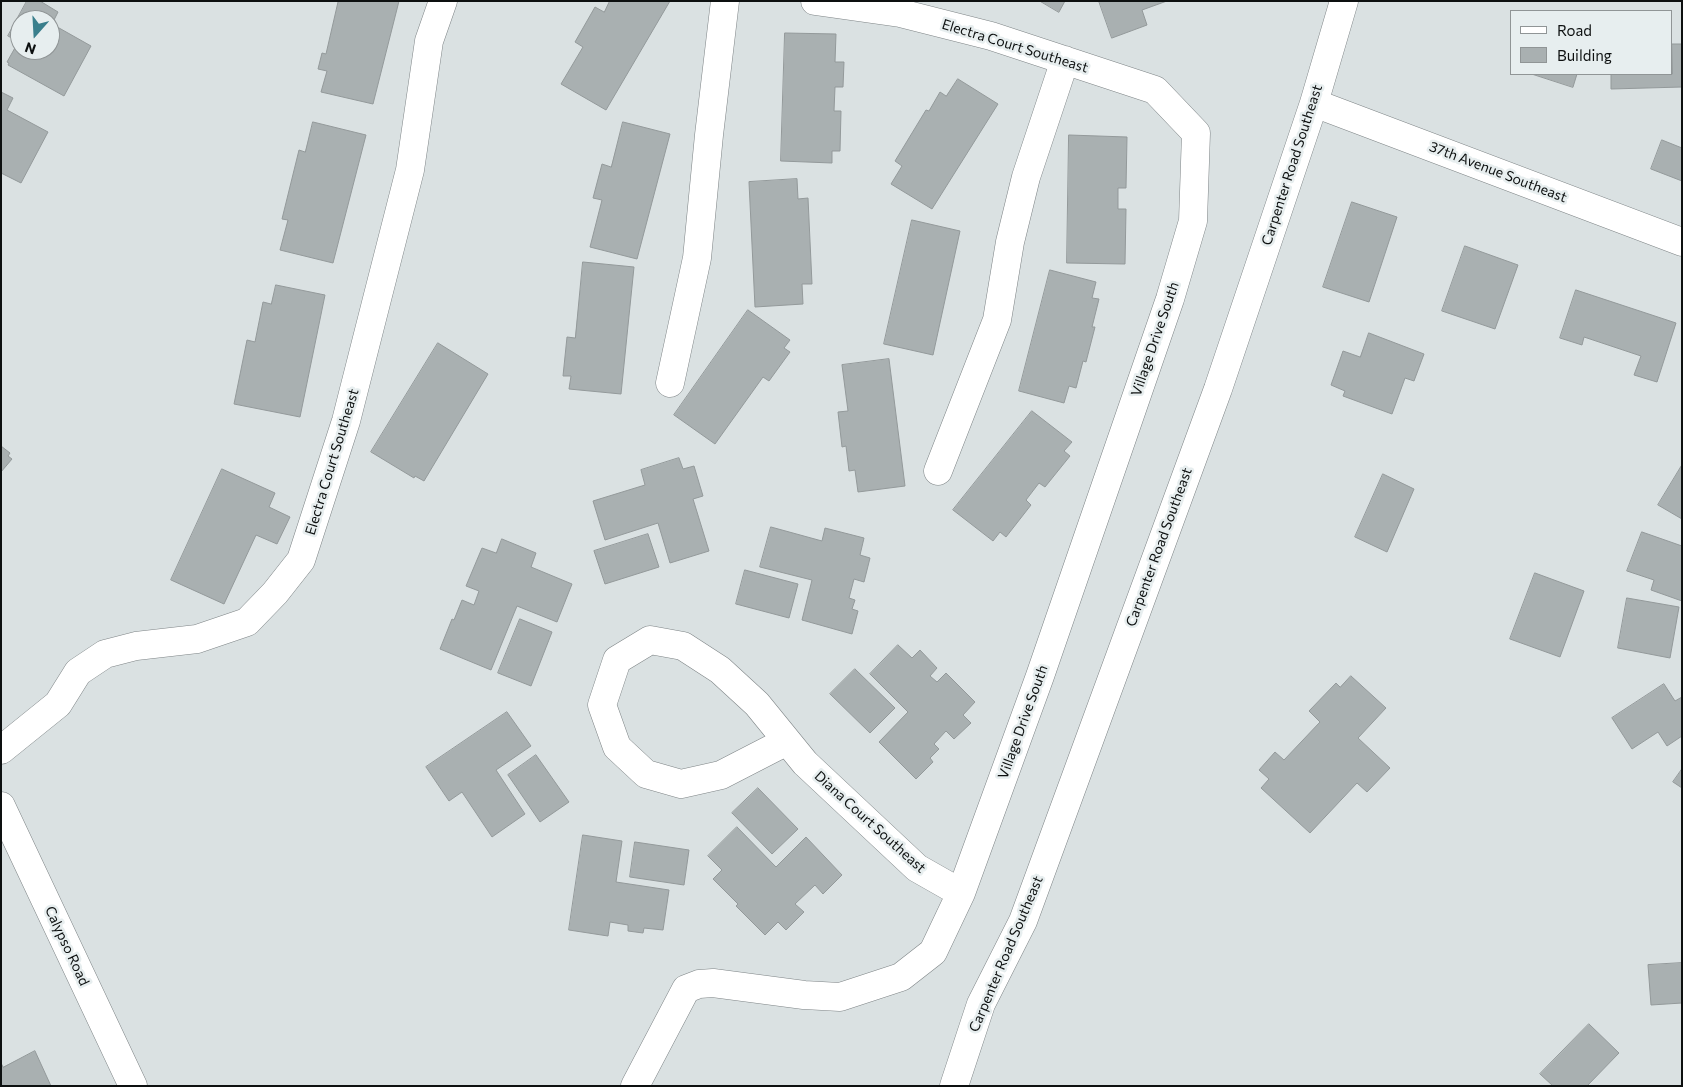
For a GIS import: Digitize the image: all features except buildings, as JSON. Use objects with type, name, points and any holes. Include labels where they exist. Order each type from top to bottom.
[{"type":"street","name":"Electra Court Southeast","points":[[1,750],[58,704],[78,672],[105,654],[136,646],[197,639],[247,622],[301,560],[346,421],[372,322],[410,170],[429,41],[443,1]]},
{"type":"street","points":[[670,383],[697,258],[725,1]]},
{"type":"street","name":"Electra Court Southeast","points":[[815,1],[900,13],[990,36],[1155,90],[1196,133]]},
{"type":"street","name":"Carpenter Road Southeast","points":[[954,1086],[981,1004],[1023,921],[1218,389],[1314,103],[1344,1]]},
{"type":"street","points":[[938,471],[997,320],[1010,242],[1026,177],[1064,60]]},
{"type":"street","name":"37th Avenue Southeast","points":[[1314,103],[1682,242]]},
{"type":"street","name":"Village Drive South","points":[[635,1086],[686,989],[699,984],[713,983],[804,995],[840,997],[901,977],[933,952],[961,893],[1043,667],[1170,299],[1193,221],[1196,133]]},
{"type":"street","name":"Diana Court Southeast","points":[[787,740],[721,774],[681,784],[646,774],[617,747],[602,705],[617,660],[650,640],[683,646],[720,670],[757,704],[787,740],[805,763],[917,868],[961,893]]},
{"type":"street","name":"Calypso Road","points":[[1,806],[133,1086]]}]
